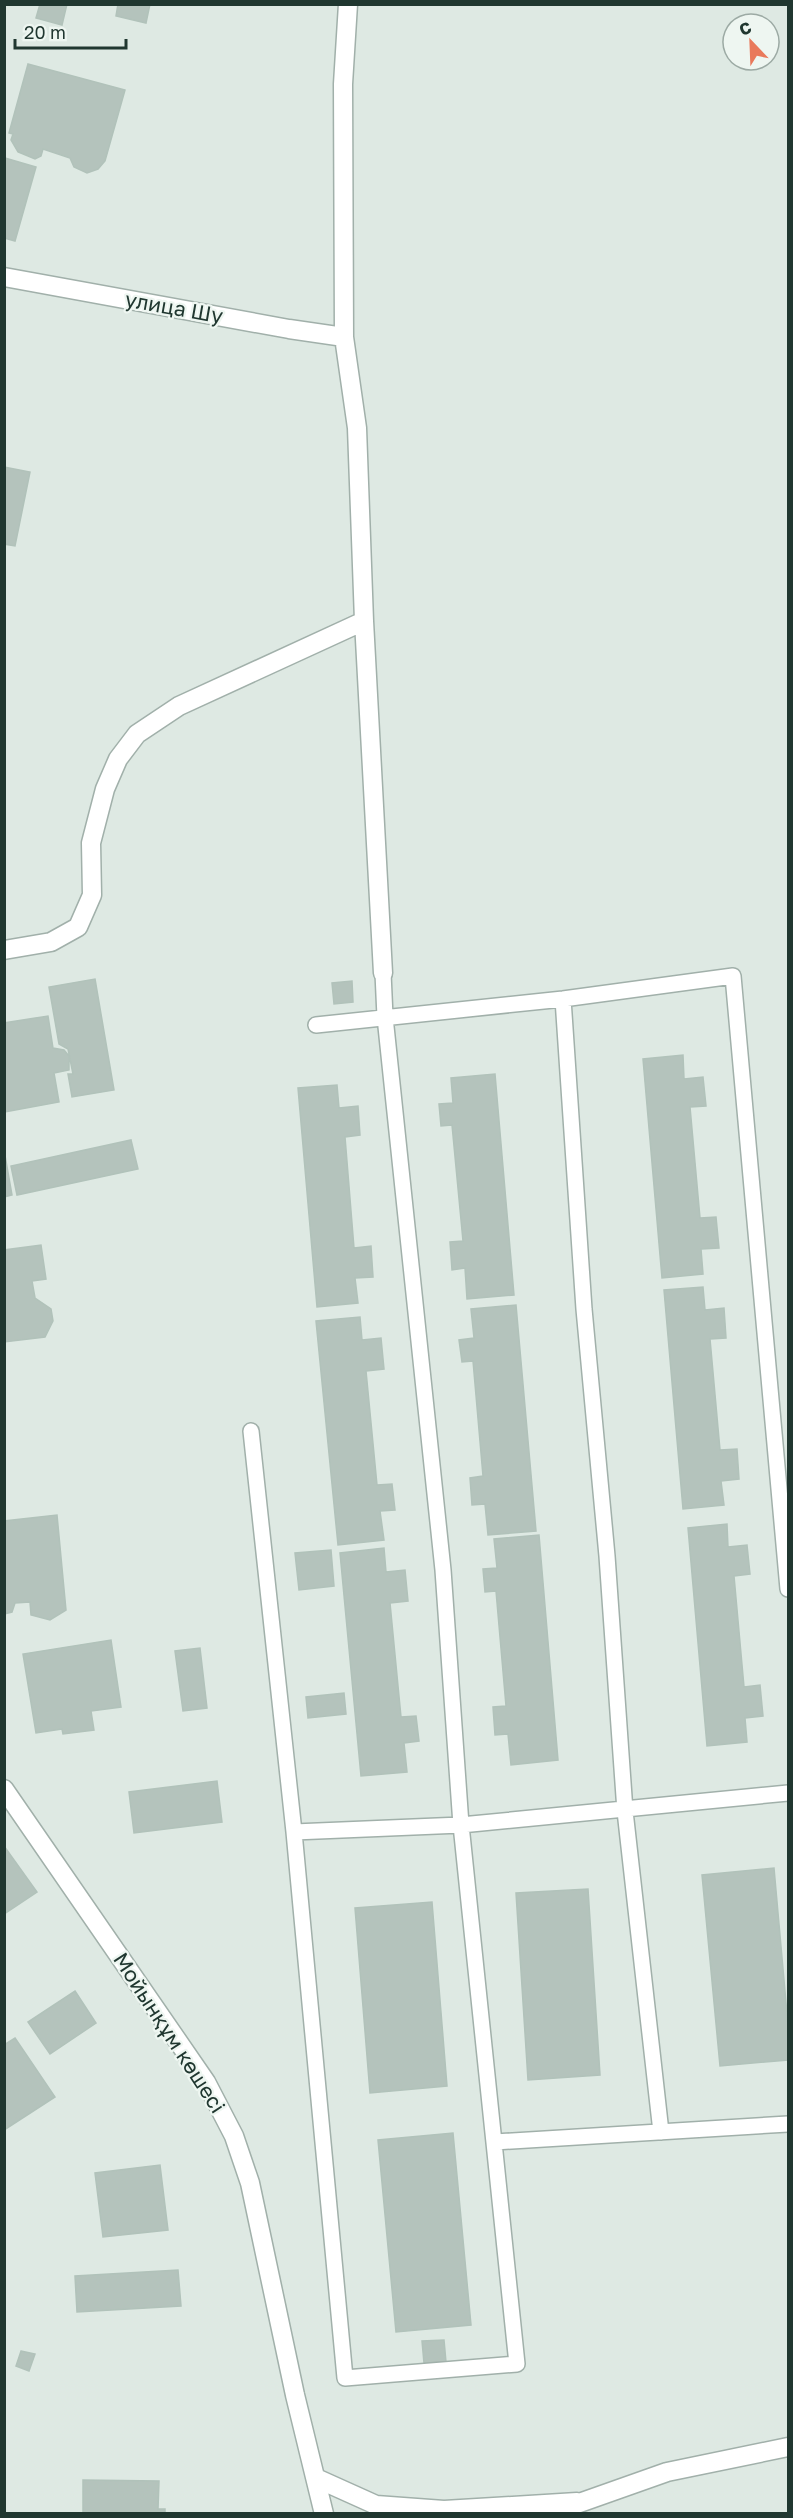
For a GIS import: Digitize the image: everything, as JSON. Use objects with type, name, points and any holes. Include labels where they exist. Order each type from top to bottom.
[{"type":"street","points":[[348,4],[344,84],[344,337],[357,428],[364,621],[383,972]]},
{"type":"street","name":"улица Шу","points":[[4,277],[344,337]]},
{"type":"street","points":[[4,950],[51,942],[78,927],[92,895],[91,843],[105,789],[118,759],[137,734],[189,701],[364,621]]},
{"type":"street","name":"Мойынқұм көшесі","points":[[4,1789],[206,2082],[234,2136],[250,2183],[295,2395],[324,2514]]},
{"type":"street","points":[[556,2514],[577,2502],[667,2472],[789,2447]]},
{"type":"street","points":[[316,2478],[376,2505],[444,2510],[577,2502]]},
{"type":"lane","points":[[251,1431],[294,1832],[345,2378],[517,2364],[461,1825],[443,1570],[385,1017],[383,972]]},
{"type":"lane","points":[[316,1025],[563,999],[734,976],[789,1589]]},
{"type":"lane","points":[[563,999],[584,1309],[607,1556],[625,1811],[661,2132]]},
{"type":"lane","points":[[294,1832],[461,1825],[625,1811],[789,1793]]},
{"type":"lane","points":[[495,2142],[789,2124]]},
{"type":"building","points":[[40,4],[67,4],[62,25],[36,18]]},
{"type":"building","points":[[118,4],[150,4],[146,23],[116,16]]},
{"type":"building","points":[[28,64],[125,90],[105,161],[98,169],[87,173],[74,167],[70,158],[43,149],[41,156],[35,159],[18,152],[11,140],[13,134],[9,133]]},
{"type":"building","points":[[5,158],[36,167],[15,241],[4,238]]},
{"type":"building","points":[[4,467],[30,472],[15,546],[4,544]]},
{"type":"building","points":[[95,979],[114,1090],[72,1097],[68,1074],[73,1074],[68,1049],[59,1044],[49,987]]},
{"type":"building","points":[[352,981],[353,1002],[334,1004],[332,983]]},
{"type":"building","points":[[48,1016],[53,1048],[64,1050],[69,1056],[69,1070],[54,1073],[59,1102],[4,1112],[4,1023]]},
{"type":"building","points":[[683,1055],[684,1079],[703,1077],[706,1106],[690,1107],[700,1218],[716,1217],[719,1248],[701,1249],[703,1274],[662,1278],[643,1059]]},
{"type":"building","points":[[495,1074],[514,1295],[467,1299],[465,1268],[452,1270],[450,1242],[463,1241],[452,1125],[441,1126],[439,1104],[453,1103],[451,1078]]},
{"type":"building","points":[[337,1085],[339,1108],[358,1106],[360,1135],[345,1137],[354,1248],[371,1246],[373,1277],[355,1278],[358,1303],[317,1307],[298,1088]]},
{"type":"building","points":[[131,1140],[138,1169],[17,1195],[11,1166]]},
{"type":"building","points":[[4,1150],[12,1195],[4,1197]]},
{"type":"building","points":[[41,1245],[46,1279],[32,1281],[35,1298],[51,1309],[53,1321],[45,1337],[4,1342],[4,1250]]},
{"type":"building","points":[[703,1287],[705,1310],[724,1308],[726,1338],[710,1339],[720,1450],[737,1449],[739,1479],[721,1481],[724,1505],[683,1509],[664,1290]]},
{"type":"building","points":[[516,1305],[536,1531],[488,1535],[485,1504],[472,1505],[470,1478],[483,1476],[473,1361],[462,1362],[459,1340],[474,1338],[471,1309]]},
{"type":"building","points":[[360,1317],[362,1340],[381,1338],[384,1369],[366,1371],[377,1485],[392,1484],[395,1510],[380,1511],[384,1540],[338,1545],[316,1321]]},
{"type":"building","points":[[57,1515],[66,1610],[50,1620],[31,1615],[30,1602],[15,1603],[12,1612],[4,1614],[4,1521]]},
{"type":"building","points":[[727,1524],[728,1547],[747,1545],[750,1574],[734,1576],[744,1687],[760,1685],[763,1716],[745,1718],[747,1742],[707,1746],[688,1528]]},
{"type":"building","points":[[539,1535],[558,1760],[511,1765],[508,1734],[495,1735],[493,1707],[506,1706],[496,1591],[485,1592],[483,1569],[497,1568],[494,1539]]},
{"type":"building","points":[[384,1548],[386,1572],[405,1570],[408,1601],[390,1603],[401,1717],[416,1716],[419,1741],[404,1743],[407,1772],[361,1776],[340,1553]]},
{"type":"building","points":[[331,1550],[334,1586],[299,1590],[295,1553]]},
{"type":"building","points":[[111,1640],[121,1707],[91,1711],[94,1730],[63,1734],[62,1729],[36,1733],[23,1654]]},
{"type":"building","points":[[200,1648],[207,1708],[183,1711],[175,1651]]},
{"type":"building","points":[[344,1693],[346,1714],[308,1718],[306,1697]]},
{"type":"building","points":[[217,1781],[222,1822],[134,1833],[129,1792]]},
{"type":"building","points":[[4,1846],[37,1892],[4,1914]]},
{"type":"building","points":[[774,1868],[788,2025],[788,2060],[720,2066],[702,1875]]},
{"type":"building","points":[[588,1889],[600,2075],[528,2080],[516,1893]]},
{"type":"building","points":[[432,1902],[447,2086],[370,2093],[355,1908]]},
{"type":"building","points":[[75,1991],[96,2023],[50,2054],[28,2022]]},
{"type":"building","points":[[15,2038],[55,2097],[4,2130],[4,2045]]},
{"type":"building","points":[[453,2133],[471,2325],[396,2332],[378,2140]]},
{"type":"building","points":[[160,2165],[168,2230],[103,2237],[95,2173]]},
{"type":"building","points":[[178,2270],[181,2306],[77,2312],[75,2276]]},
{"type":"building","points":[[444,2340],[446,2362],[424,2363],[422,2341]]},
{"type":"building","points":[[21,2351],[35,2354],[29,2371],[16,2366]]},
{"type":"building","points":[[83,2480],[159,2481],[158,2509],[165,2509],[165,2514],[83,2514]]}]
